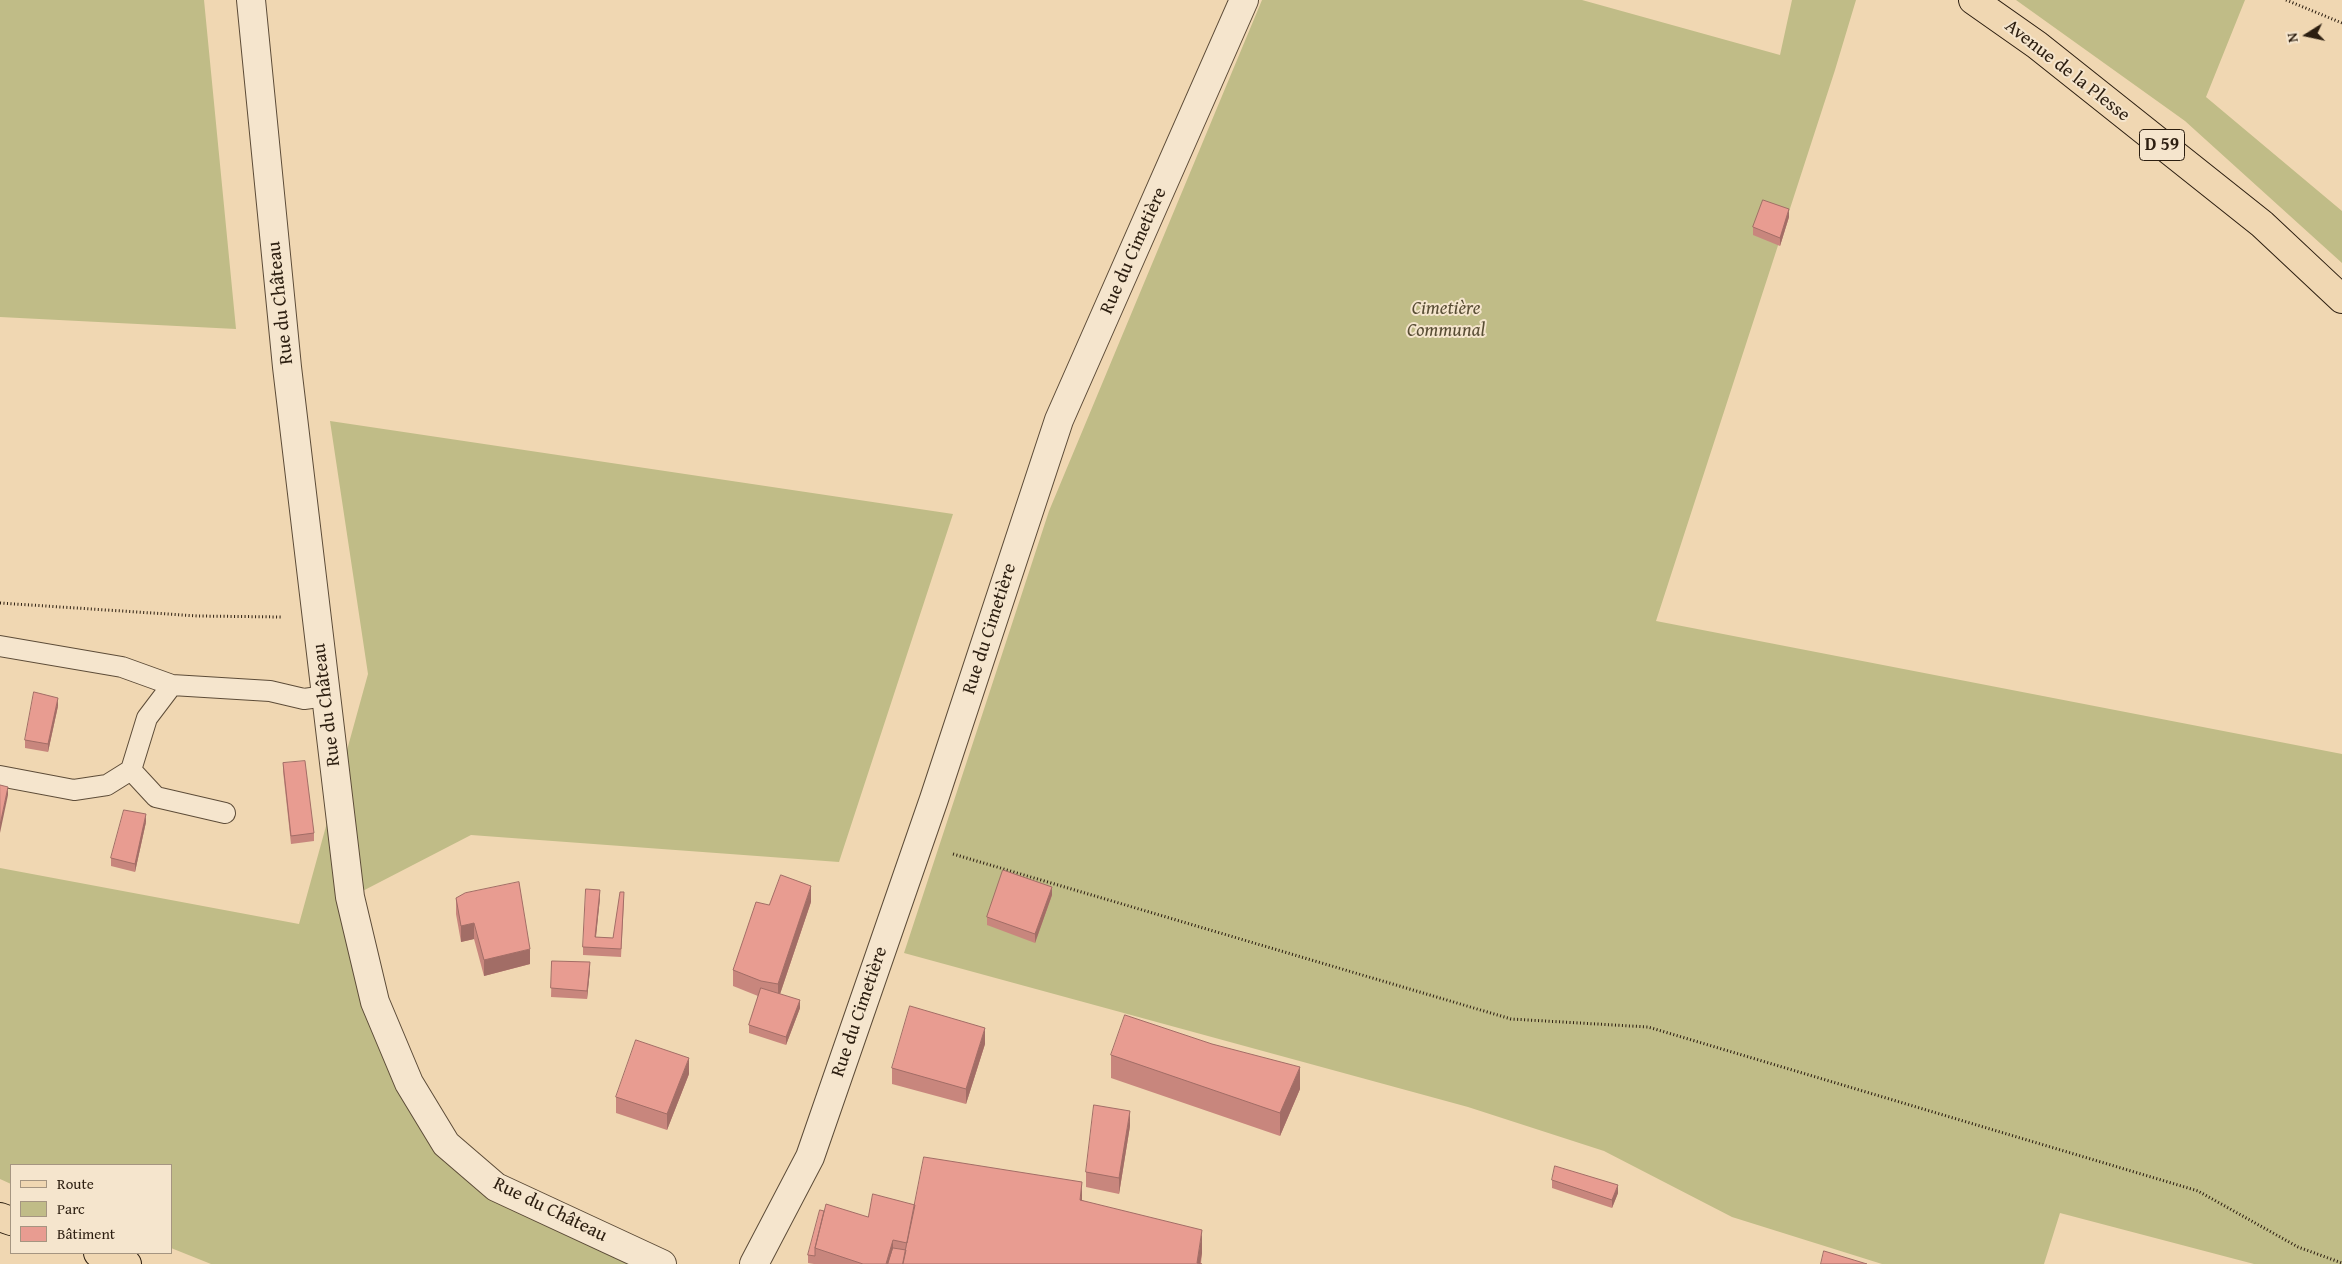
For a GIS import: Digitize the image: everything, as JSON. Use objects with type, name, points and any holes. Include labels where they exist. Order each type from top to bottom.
[{"type":"main road","name":"Avenue de la Plesse","points":[[1974,0],[2037,45],[2262,224],[2342,299]]},
{"type":"main road","points":[[101,1254],[127,1264]]},
{"type":"street","name":"Rue du Château","points":[[251,0],[287,366],[350,897],[375,1002],[409,1083],[446,1144],[496,1187],[662,1264]]},
{"type":"street","name":"Rue du Cimetière","points":[[754,1264],[810,1157],[919,844],[1059,420],[1244,0]]},
{"type":"lane","points":[[0,646],[122,667],[172,685],[270,692],[304,699],[326,696]]},
{"type":"lane","points":[[0,776],[74,790],[107,785],[131,770],[147,718],[172,685]]},
{"type":"lane","points":[[131,770],[156,797],[225,813]]},
{"type":"path","points":[[2286,0],[2342,23]]},
{"type":"path","points":[[0,602],[198,616],[317,618]]},
{"type":"path","points":[[919,844],[1510,1019],[1648,1027],[2198,1191],[2293,1244],[2342,1263]]},
{"type":"green space","points":[[0,0],[204,0],[236,329],[0,317]]},
{"type":"green space","name":"Cimetière Communal","points":[[1262,0],[1582,0],[1780,55],[1792,0],[1856,0],[1656,621],[2342,754],[2342,1264],[2254,1264],[2060,1213],[2044,1264],[1882,1264],[1732,1217],[1604,1151],[1468,1107],[904,953],[1049,511]]},
{"type":"green space","points":[[2016,0],[2245,0],[2206,97],[2342,211],[2342,263],[2185,121]]},
{"type":"green space","points":[[330,421],[953,514],[839,862],[471,835],[351,897],[375,1002],[446,1144],[657,1264],[211,1264],[172,1248],[172,1164],[10,1164],[10,1184],[0,1179],[0,868],[299,924],[368,674]]},
{"type":"building","points":[[1763,200],[1789,209],[1780,238],[1753,227]]},
{"type":"building","points":[[34,692],[58,698],[48,744],[25,740]]},
{"type":"building","points":[[305,761],[314,833],[291,836],[283,763]]},
{"type":"building","points":[[0,785],[8,787],[0,825]]},
{"type":"building","points":[[124,810],[146,814],[135,864],[111,858]]},
{"type":"building","points":[[1003,870],[1052,887],[1035,934],[987,917]]},
{"type":"building","points":[[781,875],[811,886],[778,984],[761,981],[733,970],[756,902],[769,905]]},
{"type":"building","points":[[519,882],[530,949],[484,960],[474,923],[461,926],[456,898],[465,893]]},
{"type":"building","points":[[586,889],[600,890],[595,937],[613,938],[620,892],[624,892],[621,949],[583,947]]},
{"type":"building","points":[[552,961],[590,962],[587,991],[551,988]]},
{"type":"building","points":[[761,988],[800,1000],[786,1037],[749,1025]]},
{"type":"building","points":[[910,1006],[985,1028],[966,1089],[892,1068]]},
{"type":"building","points":[[1125,1015],[1212,1044],[1300,1067],[1280,1113],[1111,1055]]},
{"type":"building","points":[[636,1040],[689,1058],[667,1114],[616,1097]]},
{"type":"building","points":[[1094,1105],[1130,1111],[1119,1178],[1086,1172]]},
{"type":"building","points":[[924,1157],[1082,1182],[1080,1200],[1202,1230],[1197,1263],[1202,1264],[903,1264]]},
{"type":"building","points":[[1555,1166],[1618,1185],[1612,1200],[1552,1180]]},
{"type":"building","points":[[873,1194],[915,1205],[907,1243],[893,1240],[886,1264],[863,1264],[815,1248],[826,1204],[868,1217]]},
{"type":"building","points":[[820,1210],[824,1211],[815,1248],[815,1256],[808,1255]]},
{"type":"building","points":[[893,1248],[906,1250],[903,1264],[888,1264]]},
{"type":"building","points":[[1824,1251],[1867,1264],[1821,1264]]}]
